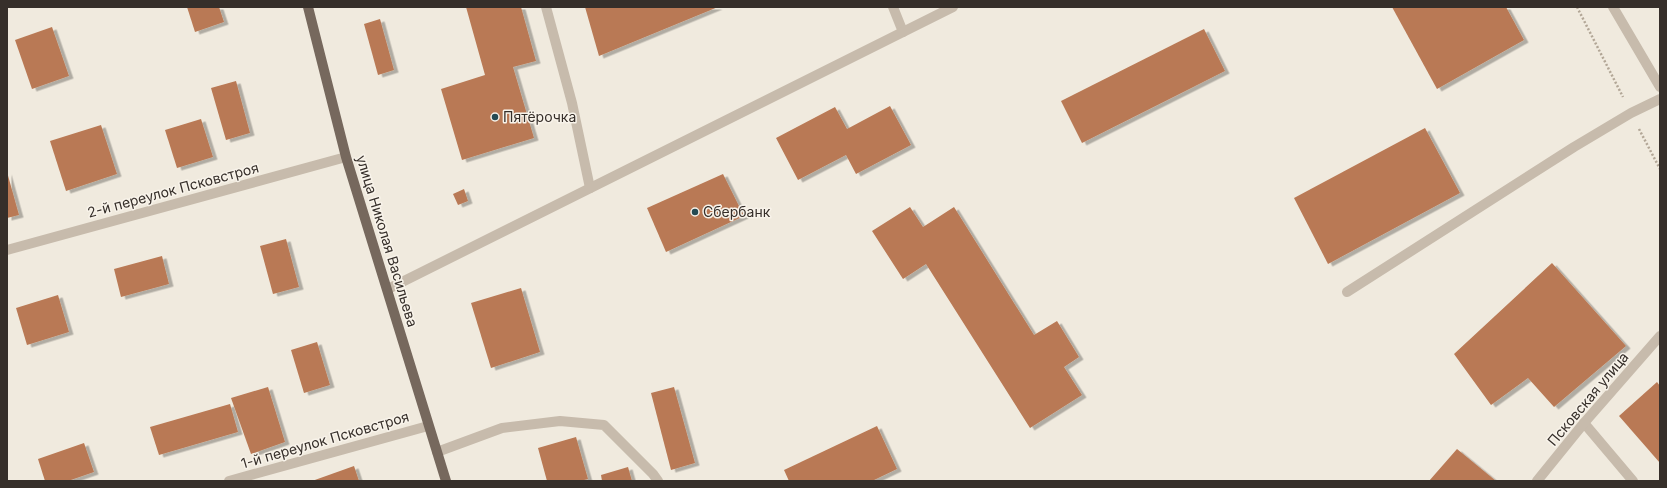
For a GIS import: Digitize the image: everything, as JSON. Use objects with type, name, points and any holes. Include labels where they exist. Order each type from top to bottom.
[{"type":"main road","name":"улица Николая Васильева","points":[[308,7],[346,157],[388,289],[428,426],[446,481]]},
{"type":"street","points":[[546,7],[572,103],[590,188]]},
{"type":"street","points":[[893,7],[903,32]]},
{"type":"street","points":[[388,289],[953,7]]},
{"type":"street","points":[[1613,7],[1660,87]]},
{"type":"street","points":[[1347,292],[1574,147],[1631,113],[1660,99]]},
{"type":"street","name":"2-й переулок Псковстроя","points":[[7,250],[346,157]]},
{"type":"street","name":"Псковская улица","points":[[1537,481],[1584,423],[1660,336]]},
{"type":"street","points":[[437,452],[502,428],[560,421],[604,425],[653,474],[658,481]]},
{"type":"street","points":[[1584,423],[1633,481]]},
{"type":"street","name":"1-й переулок Псковстроя","points":[[230,481],[428,426]]},
{"type":"path","points":[[1577,7],[1660,169]]},
{"type":"building","points":[[187,7],[219,7],[224,22],[195,32]]},
{"type":"building","points":[[466,7],[521,7],[536,61],[513,67],[534,138],[462,160],[441,89],[485,75]]},
{"type":"building","points":[[585,7],[718,7],[599,56]]},
{"type":"building","points":[[1392,7],[1506,7],[1524,40],[1437,89]]},
{"type":"building","points":[[380,19],[394,70],[378,75],[364,24]]},
{"type":"building","points":[[52,27],[69,76],[32,89],[15,40]]},
{"type":"building","points":[[1204,29],[1225,71],[1082,143],[1061,101]]},
{"type":"building","points":[[236,81],[250,133],[226,140],[211,88]]},
{"type":"building","points":[[890,106],[911,145],[856,174],[846,155],[798,180],[776,138],[835,107],[847,129]]},
{"type":"building","points":[[201,119],[213,157],[177,168],[165,130]]},
{"type":"building","points":[[101,125],[117,174],[66,191],[50,141]]},
{"type":"building","points":[[1425,128],[1460,193],[1328,264],[1294,198]]},
{"type":"building","points":[[7,172],[19,215],[7,218]]},
{"type":"building","name":"Сбербанк","points":[[723,174],[744,216],[666,252],[647,208]]},
{"type":"building","points":[[464,189],[468,201],[458,205],[453,194]]},
{"type":"building","points":[[910,207],[923,227],[954,207],[1034,335],[1057,321],[1079,357],[1064,367],[1082,395],[1030,428],[926,264],[903,279],[872,231]]},
{"type":"building","points":[[286,239],[299,287],[273,294],[260,246]]},
{"type":"building","points":[[162,256],[169,284],[121,297],[114,269]]},
{"type":"building","points":[[1552,263],[1626,346],[1554,407],[1528,378],[1491,405],[1454,354]]},
{"type":"building","points":[[521,288],[540,352],[491,368],[471,303]]},
{"type":"building","points":[[58,295],[69,332],[27,345],[16,308]]},
{"type":"building","points":[[317,342],[330,385],[304,393],[291,350]]},
{"type":"building","points":[[1657,382],[1660,386],[1660,463],[1619,416]]},
{"type":"building","points":[[268,387],[285,442],[251,454],[231,398]]},
{"type":"building","points":[[674,387],[695,463],[671,470],[651,393]]},
{"type":"building","points":[[230,404],[238,432],[159,455],[150,427]]},
{"type":"building","points":[[877,426],[897,469],[872,481],[789,481],[784,470]]},
{"type":"building","points":[[576,437],[588,479],[580,481],[547,481],[538,448]]},
{"type":"building","points":[[84,443],[94,472],[68,481],[45,481],[38,459]]},
{"type":"building","points":[[1457,449],[1496,481],[1429,481]]},
{"type":"building","points":[[354,466],[359,481],[312,481]]},
{"type":"building","points":[[628,467],[632,481],[602,481],[601,475]]},
{"type":"place","name":"Пятёрочка","points":[[495,117]]},
{"type":"place","name":"Сбербанк","points":[[695,212]]}]
